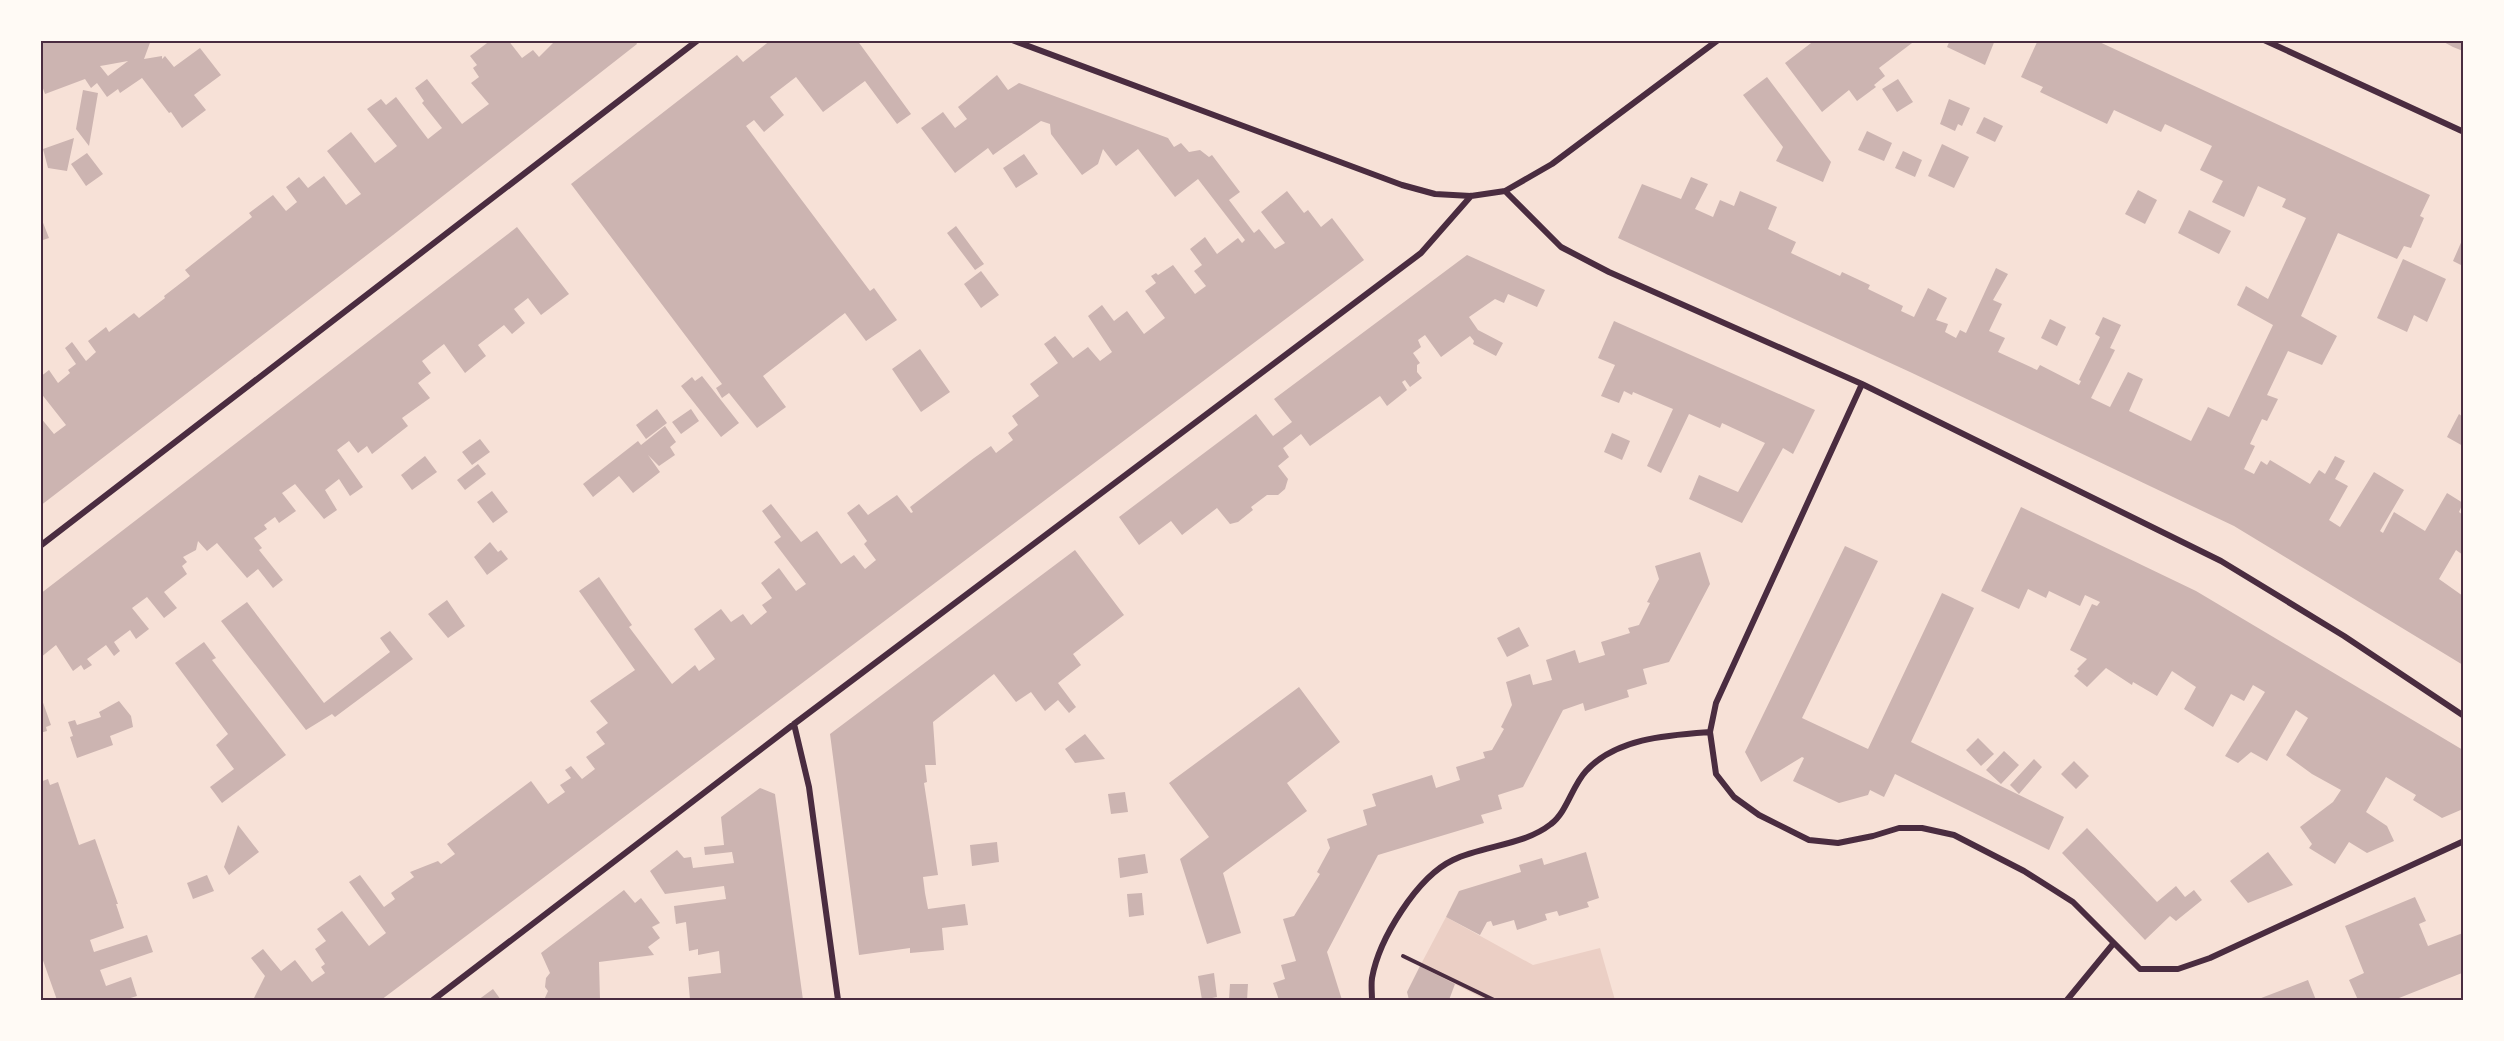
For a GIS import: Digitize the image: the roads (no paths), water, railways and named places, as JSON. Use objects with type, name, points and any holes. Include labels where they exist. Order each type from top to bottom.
[{"type":"street","points":[[40,546],[698,40]]},
{"type":"street","points":[[1012,40],[1402,185],[1435,194],[1472,196],[1505,191],[1552,164],[1718,40]]},
{"type":"street","points":[[2264,40],[2463,132]]},
{"type":"street","points":[[1505,191],[1561,248],[1609,272],[1862,384],[2221,561],[2344,636],[2463,716]]},
{"type":"street","points":[[433,1000],[794,724],[1421,253],[1472,196]]},
{"type":"street","points":[[1862,384],[1716,704],[1710,732],[1716,774],[1734,797],[1759,815],[1809,840],[1838,843],[1899,828],[1922,828],[1954,836],[2024,871],[2073,902],[2140,969],[2178,969],[2210,958],[2463,841]]},
{"type":"street","points":[[794,724],[809,786],[838,1000]]},
{"type":"street","points":[[1372,1000],[1372,978],[1383,947],[1405,904],[1429,876],[1453,860],[1533,835],[1553,823],[1586,770],[1616,750],[1662,736],[1710,732]]},
{"type":"street","points":[[2067,1000],[2113,944]]}]
